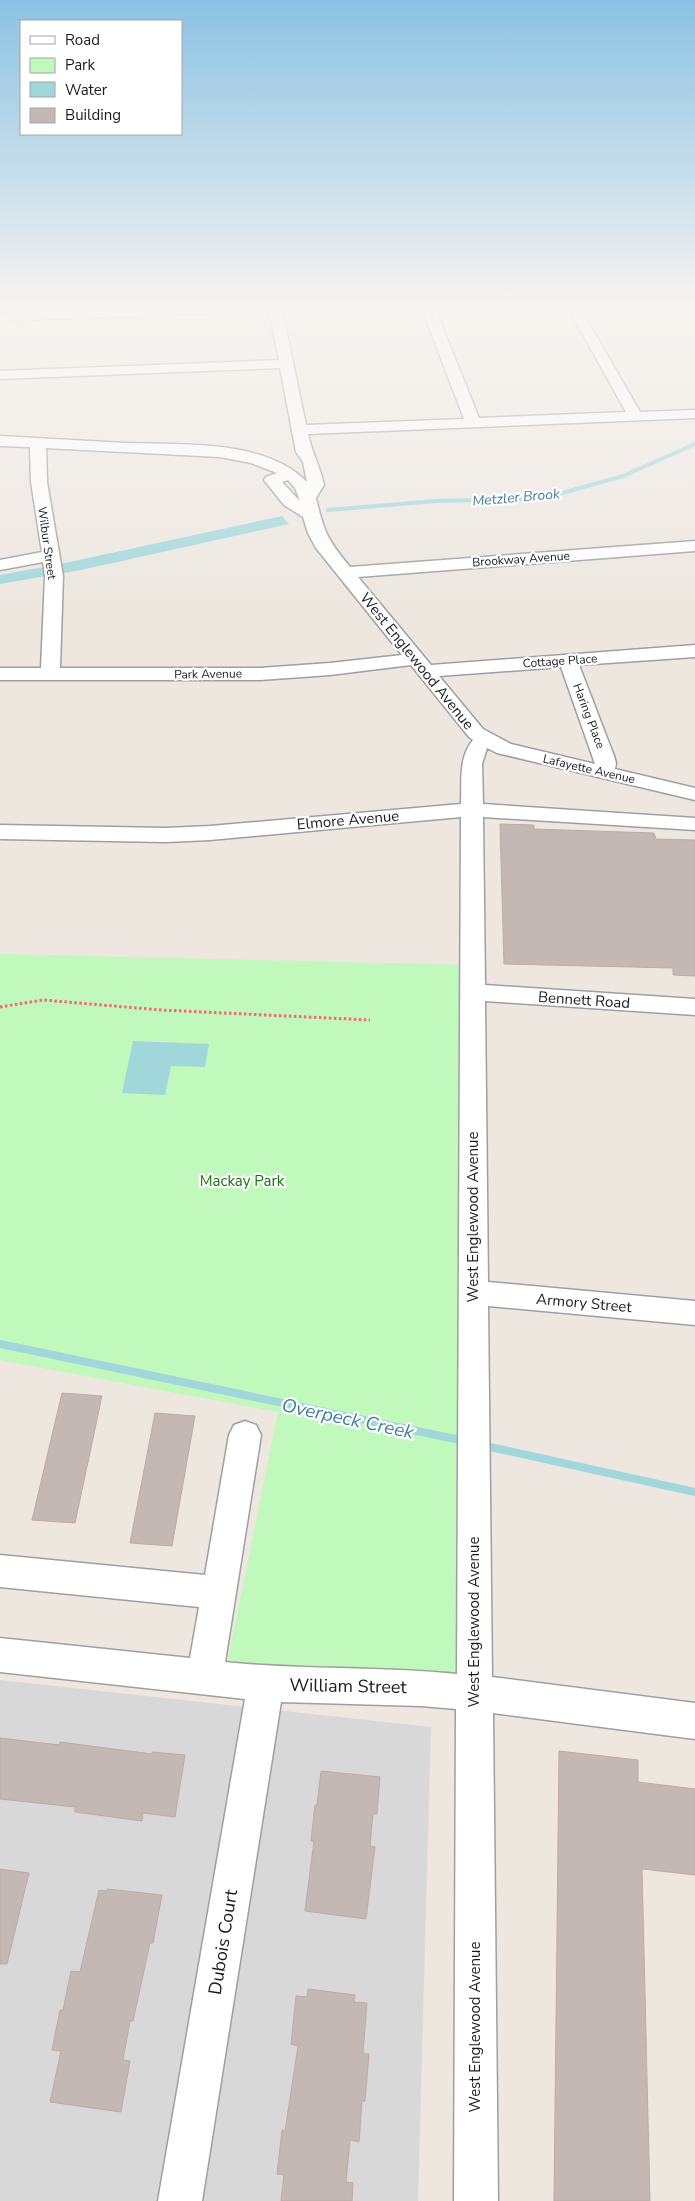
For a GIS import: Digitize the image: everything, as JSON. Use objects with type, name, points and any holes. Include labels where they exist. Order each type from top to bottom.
[{"type":"street","points":[[295,409],[304,452],[311,462],[316,485],[309,506],[290,502],[272,480],[304,452]]},
{"type":"street","points":[[467,409],[473,423]]},
{"type":"street","points":[[631,409],[635,416]]},
{"type":"street","points":[[299,430],[695,414]]},
{"type":"street","points":[[0,441],[220,452],[256,460],[283,471]]},
{"type":"street","name":"Wilbur Street","points":[[38,442],[39,482],[51,563],[50,674]]},
{"type":"street","name":"West Englewood Avenue","points":[[309,506],[319,539],[468,726],[484,739],[476,747],[472,757],[476,2201]]},
{"type":"street","name":"Brookway Avenue","points":[[346,573],[695,546]]},
{"type":"street","points":[[0,565],[51,563]]},
{"type":"street","name":"Cottage Place","points":[[421,665],[568,660],[695,651]]},
{"type":"street","name":"Haring Place","points":[[568,660],[604,756],[606,763],[604,772]]},
{"type":"street","name":"Park Avenue","points":[[0,674],[260,674],[421,665]]},
{"type":"street","name":"Lafayette Avenue","points":[[484,739],[510,750],[695,794]]},
{"type":"street","name":"Elmore Avenue","points":[[0,832],[166,835],[210,833],[472,810],[695,824]]},
{"type":"street","name":"Bennett Road","points":[[474,992],[695,1007]]},
{"type":"street","name":"Armory Street","points":[[474,1293],[695,1313]]},
{"type":"street","points":[[205,1677],[245,1435]]},
{"type":"street","points":[[0,1571],[219,1593]]},
{"type":"street","name":"William Street","points":[[0,1655],[266,1684],[421,1688],[474,1693],[695,1722]]},
{"type":"street","name":"Dubois Court","points":[[180,2201],[266,1684]]},
{"type":"path","points":[[0,1007],[43,1000],[161,1010],[370,1020]]},
{"type":"shaded area","points":[[0,1680],[431,1727],[418,2201],[0,2201]]},
{"type":"green space","name":"Mackay Park","points":[[0,954],[471,965],[459,1700],[224,1679],[278,1412],[0,1360]]},
{"type":"water","points":[[282,516],[289,524],[81,570],[0,584],[0,575],[65,563]]},
{"type":"water","points":[[133,1041],[209,1044],[205,1067],[171,1066],[165,1095],[122,1093]]},
{"type":"building","points":[[500,824],[534,825],[534,829],[654,833],[656,839],[695,840],[695,976],[673,975],[673,968],[504,964]]},
{"type":"building","points":[[62,1393],[102,1396],[75,1523],[32,1520]]},
{"type":"building","points":[[155,1413],[195,1416],[172,1546],[130,1543]]},
{"type":"building","points":[[0,1738],[60,1745],[60,1742],[152,1754],[152,1752],[185,1755],[175,1817],[143,1813],[142,1821],[75,1812],[75,1807],[0,1799]]},
{"type":"building","points":[[559,1751],[638,1760],[638,1782],[695,1789],[695,1875],[642,1869],[650,2201],[554,2201]]},
{"type":"building","points":[[321,1771],[380,1777],[377,1814],[373,1814],[370,1846],[375,1847],[366,1919],[305,1911],[314,1841],[311,1841],[315,1805],[317,1805]]},
{"type":"building","points":[[0,1869],[29,1873],[7,1964],[0,1964]]},
{"type":"building","points":[[107,1889],[162,1895],[153,1943],[150,1943],[133,2021],[130,2021],[123,2060],[130,2061],[121,2112],[50,2102],[61,2051],[52,2050],[60,2010],[63,2010],[71,1971],[80,1972],[99,1890],[107,1891]]},
{"type":"building","points":[[308,1989],[355,1995],[354,2002],[367,2003],[363,2053],[369,2054],[365,2101],[362,2101],[359,2142],[350,2140],[346,2182],[353,2183],[352,2201],[281,2201],[284,2175],[277,2174],[282,2130],[285,2131],[298,2046],[291,2044],[296,1996],[307,1997]]},
{"type":"waterway","name":"Metzler Brook","points":[[328,510],[436,501],[525,499],[555,495],[623,476],[695,444]]},
{"type":"waterway","name":"Overpeck Creek","points":[[0,1344],[465,1441]]},
{"type":"waterway","name":"Overpeck Creek","points":[[481,1445],[695,1492]]}]
